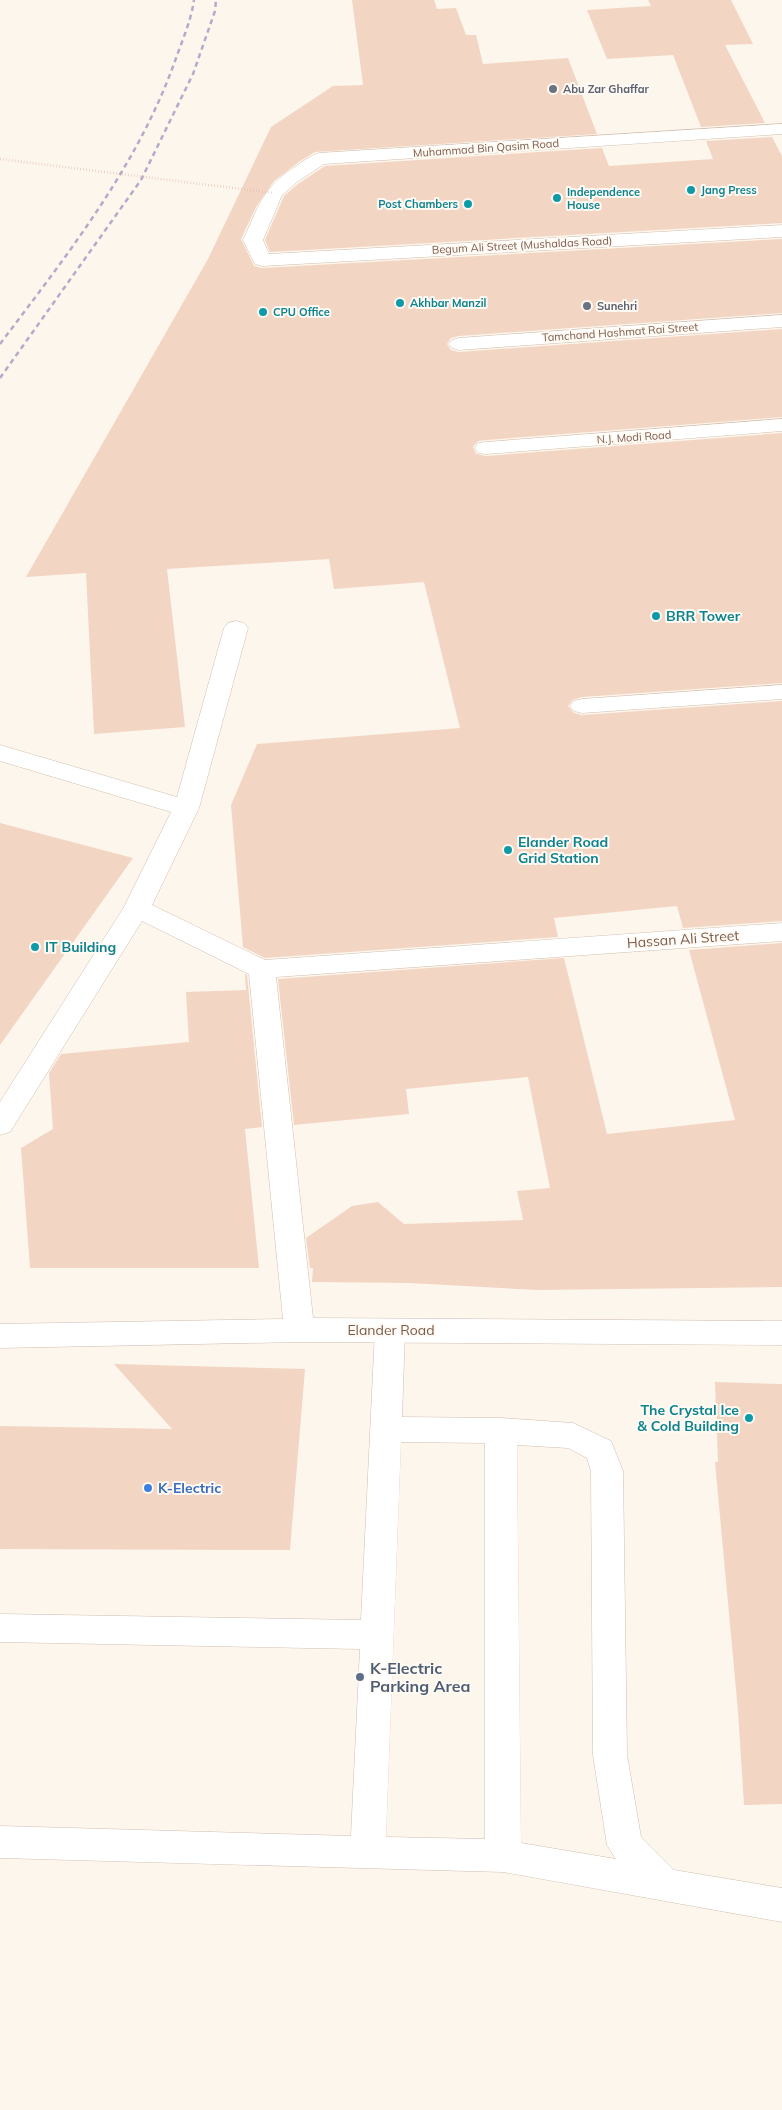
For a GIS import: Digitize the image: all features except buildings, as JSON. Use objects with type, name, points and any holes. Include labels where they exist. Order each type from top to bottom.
[{"type":"street","name":"Muhammad Bin Qasim Road","points":[[262,260],[253,240],[274,193],[290,178],[319,159],[782,128]]},
{"type":"street","name":"Begum Ali Street (Mushaldas Road)","points":[[262,260],[782,231]]},
{"type":"street","name":"Tamchand Hashmat Rai Street","points":[[459,344],[782,321]]},
{"type":"street","name":"N.J. Modi Road","points":[[486,448],[782,426]]},
{"type":"street","points":[[0,1125],[137,908],[186,808],[236,628]]},
{"type":"street","points":[[582,706],[782,692]]},
{"type":"street","points":[[0,753],[186,808]]},
{"type":"street","points":[[137,908],[262,968],[299,1330]]},
{"type":"street","name":"Hassan Ali Street","points":[[262,968],[782,932]]},
{"type":"street","name":"Elander Road","points":[[0,1336],[299,1330],[782,1333]]},
{"type":"street","points":[[368,1851],[390,1330]]},
{"type":"street","points":[[386,1429],[501,1431],[573,1436],[600,1450],[607,1471],[610,1755],[625,1846],[664,1884]]},
{"type":"street","points":[[501,1431],[503,1856]]},
{"type":"street","points":[[0,1628],[377,1635]]},
{"type":"street","points":[[0,1842],[503,1856],[782,1905]]},
{"type":"path","points":[[0,159],[274,193]]},
{"type":"railway","points":[[0,344],[75,243],[121,174],[159,100],[189,23],[194,0]]},
{"type":"railway","points":[[0,378],[141,180],[193,74],[215,11],[216,0]]},
{"type":"place","name":"Abu Zar Ghaffar","points":[[553,89]]},
{"type":"place","name":"Jang Press","points":[[691,190]]},
{"type":"place","name":"Independence House","points":[[557,198]]},
{"type":"place","name":"Post Chambers","points":[[468,204]]},
{"type":"place","name":"Akhbar Manzil","points":[[400,303]]},
{"type":"place","name":"Sunehri","points":[[587,306]]},
{"type":"place","name":"CPU Office","points":[[263,312]]},
{"type":"place","name":"BRR Tower","points":[[656,616]]},
{"type":"place","name":"Elander Road Grid Station","points":[[508,850]]},
{"type":"place","name":"IT Building","points":[[35,947]]},
{"type":"place","name":"The Crystal Ice & Cold Building","points":[[749,1418]]},
{"type":"place","name":"K-Electric","points":[[148,1488]]},
{"type":"place","name":"K-Electric Parking Area","points":[[360,1677]]}]
